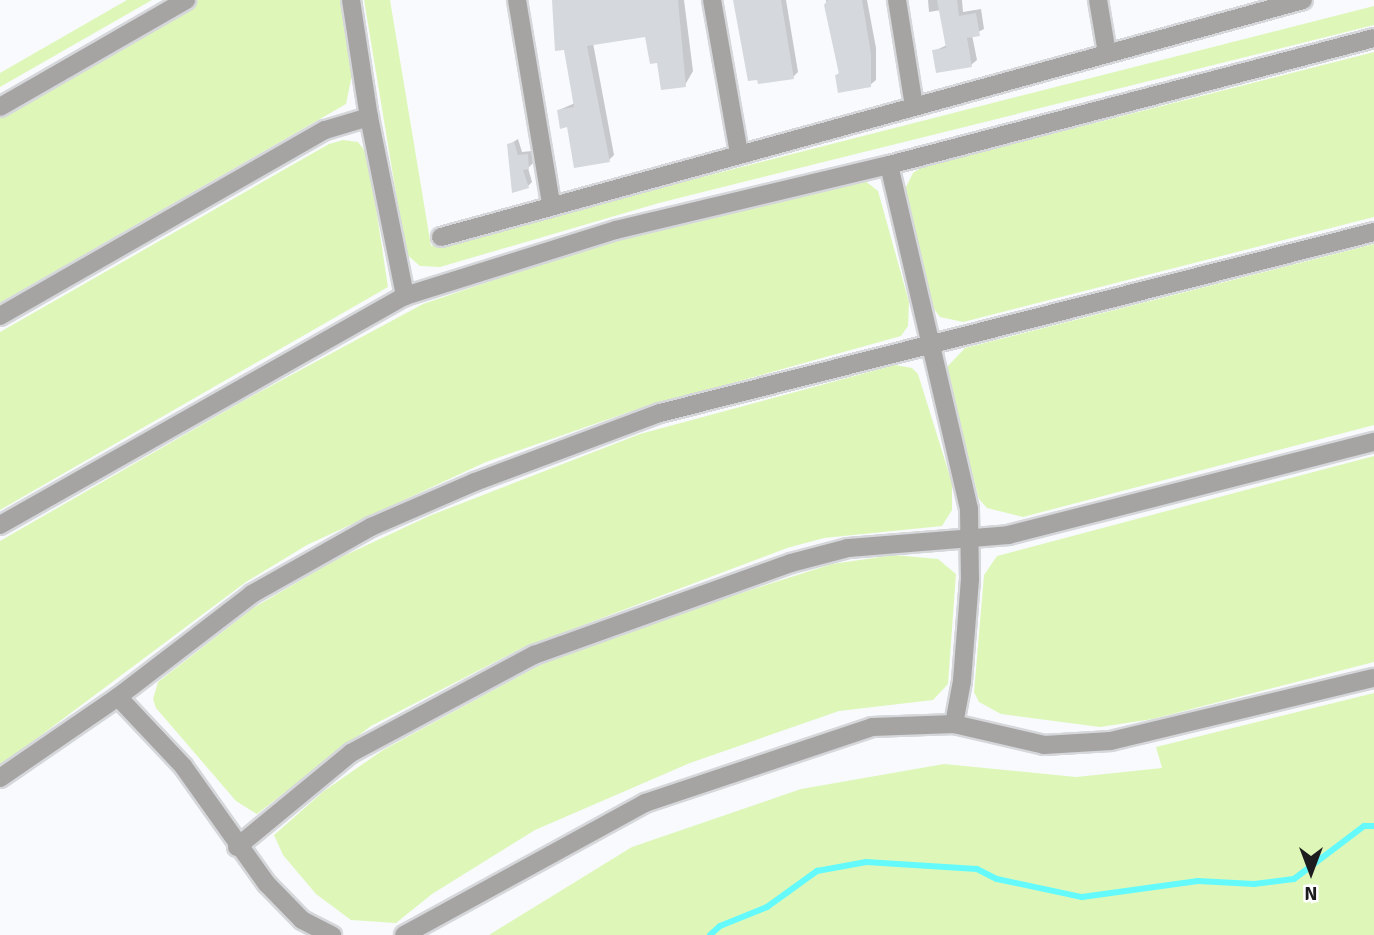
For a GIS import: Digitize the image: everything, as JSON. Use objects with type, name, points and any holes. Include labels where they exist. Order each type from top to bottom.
[{"type":"street","points":[[0,107],[186,0]]},
{"type":"street","points":[[351,0],[369,117],[405,296]]},
{"type":"street","points":[[517,0],[551,204]]},
{"type":"street","points":[[712,0],[739,153]]},
{"type":"street","points":[[897,0],[914,106]]},
{"type":"street","points":[[1098,0],[1107,53]]},
{"type":"street","points":[[441,237],[551,204],[1297,1]]},
{"type":"street","points":[[0,525],[405,296],[616,230],[889,165],[1374,38]]},
{"type":"street","points":[[0,316],[325,130],[369,117]]},
{"type":"street","points":[[889,165],[928,342],[969,509],[972,541],[962,681],[954,724]]},
{"type":"street","points":[[0,778],[118,697],[252,594],[394,517],[638,421],[928,342],[1374,232]]},
{"type":"street","points":[[237,847],[352,753],[534,655],[802,560],[848,548],[972,541],[1374,442]]},
{"type":"street","points":[[404,935],[645,803],[872,727],[954,724],[1044,745],[1111,741],[1374,678]]},
{"type":"street","points":[[118,697],[183,766],[237,847],[302,920],[332,935]]},
{"type":"green space","points":[[127,0],[152,0],[0,87],[0,73]]},
{"type":"green space","points":[[196,0],[342,0],[352,75],[346,104],[0,303],[0,112]]},
{"type":"green space","points":[[364,0],[390,0],[431,246],[1374,6],[1374,25],[659,203],[440,267],[420,266],[406,254]]},
{"type":"green space","points":[[1374,52],[1374,217],[963,322],[940,317],[931,305],[903,193],[913,173],[922,167]]},
{"type":"green space","points":[[343,140],[358,142],[368,155],[388,287],[0,510],[0,332],[329,144]]},
{"type":"green space","points":[[860,177],[878,191],[909,302],[908,326],[901,336],[629,412],[486,462],[307,545],[246,582],[0,766],[0,541],[243,401],[423,304],[594,246]]},
{"type":"green space","points":[[1374,244],[1374,425],[1023,517],[987,508],[979,499],[947,378],[948,366],[965,348]]},
{"type":"green space","points":[[895,365],[912,368],[918,374],[952,483],[952,510],[942,526],[824,538],[787,548],[520,649],[371,726],[257,814],[236,801],[156,708],[153,699],[158,682],[253,608],[335,560],[429,516],[640,434]]},
{"type":"green space","points":[[1374,456],[1374,662],[1153,719],[1100,727],[1001,714],[979,702],[974,692],[984,575],[997,556]]},
{"type":"green space","points":[[894,555],[938,559],[956,574],[948,684],[933,700],[839,711],[690,763],[535,830],[432,894],[396,923],[351,920],[316,894],[283,855],[274,835],[324,791],[383,750],[536,667],[616,633],[832,564]]},
{"type":"green space","points":[[1374,693],[1374,935],[489,935],[632,847],[801,789],[944,764],[1076,777],[1162,768],[1156,747]]},
{"type":"building","points":[[552,0],[678,0],[686,87],[661,90],[657,63],[650,64],[645,37],[587,46],[610,162],[574,168],[567,127],[560,129],[557,110],[574,107],[564,50],[555,51]]},
{"type":"building","points":[[733,0],[781,0],[794,79],[758,84],[757,80],[748,81]]},
{"type":"building","points":[[828,0],[862,0],[871,54],[871,87],[838,93],[835,75],[839,74],[824,5]]},
{"type":"building","points":[[937,0],[957,0],[959,16],[976,13],[980,36],[967,38],[972,67],[936,73],[932,50],[946,48]]},
{"type":"building","points":[[514,142],[518,155],[528,154],[529,169],[523,170],[529,188],[512,193],[507,144]]},
{"type":"waterway","points":[[710,935],[720,926],[767,907],[817,871],[866,862],[977,869],[997,879],[1082,897],[1198,881],[1254,884],[1294,879],[1364,826],[1374,826]]}]
